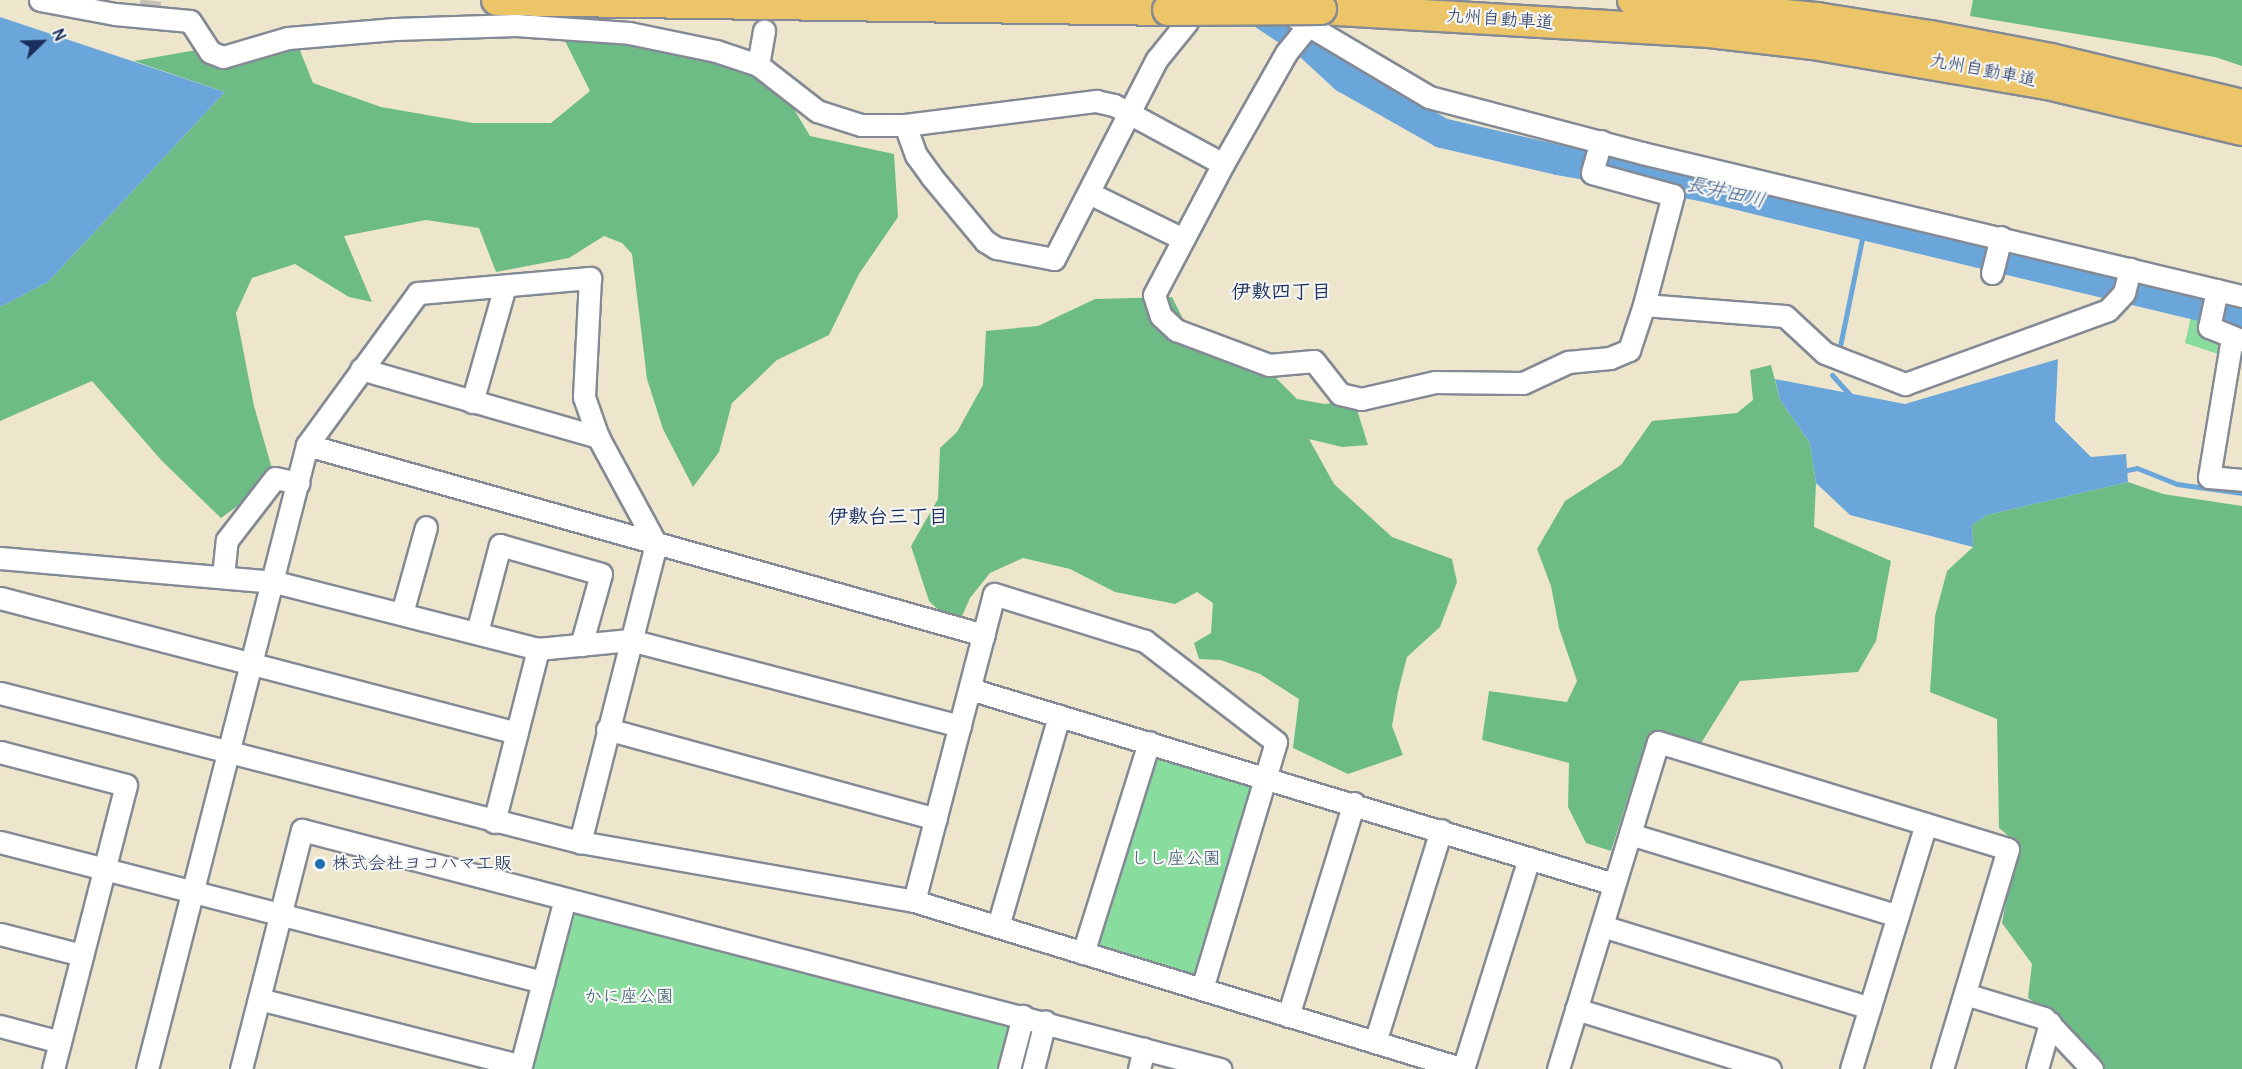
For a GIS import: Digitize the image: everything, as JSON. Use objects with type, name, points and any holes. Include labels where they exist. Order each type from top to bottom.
[{"type":"highway","name":"九州自動車道","points":[[497,0],[1177,16],[1310,23],[1709,32],[1813,44],[2047,84],[2242,130]]},
{"type":"highway","name":"九州自動車道","points":[[1633,0],[1817,18],[1930,36],[2051,59],[2242,105]]},
{"type":"street","points":[[40,0],[115,14],[190,21],[210,52],[223,57],[288,38],[395,29],[516,25],[660,38],[758,65],[817,111],[861,125],[905,125],[1096,101],[1114,105],[1223,164]]},
{"type":"street","points":[[1273,0],[1429,97],[1601,141],[2001,237],[2127,280],[2215,301],[2242,296]]},
{"type":"street","points":[[905,125],[916,155],[971,228],[996,248],[1054,259],[1129,115],[1177,16]]},
{"type":"street","points":[[1310,23],[1286,53],[1223,164],[1154,295],[1161,316],[1176,330],[1269,365],[1314,361],[1340,394],[1361,399],[1435,382],[1524,383],[1568,363],[1610,358],[1629,350],[1644,304],[1673,195],[1592,173],[1601,141]]},
{"type":"street","points":[[758,65],[764,31]]},
{"type":"street","points":[[1089,193],[1183,239]]},
{"type":"street","points":[[1992,273],[2001,237]]},
{"type":"street","points":[[153,1068],[192,892],[251,664],[275,582],[307,445],[418,293],[590,278],[584,398],[598,437],[656,544],[580,842]]},
{"type":"street","points":[[1644,304],[1785,316],[1825,353],[1905,384],[2108,310],[2127,280]]},
{"type":"street","points":[[472,402],[505,286]]},
{"type":"street","points":[[2215,301],[2209,327],[2237,339],[2209,477],[2242,480]]},
{"type":"street","points":[[361,369],[598,437]]},
{"type":"street","points":[[307,445],[984,635]]},
{"type":"street","points":[[223,576],[227,540],[275,478],[298,483]]},
{"type":"street","points":[[402,613],[426,527]]},
{"type":"street","points":[[477,632],[500,545],[601,574],[581,645]]},
{"type":"street","points":[[0,558],[275,582],[538,649],[630,640],[960,726]]},
{"type":"street","points":[[914,901],[994,594],[1145,640],[1276,742],[1202,989]]},
{"type":"street","points":[[0,598],[517,733]]},
{"type":"street","points":[[494,822],[538,649]]},
{"type":"street","points":[[970,689],[1354,803],[1614,884]]},
{"type":"street","points":[[0,693],[494,822],[580,842],[914,901],[1463,1069],[1529,858]]},
{"type":"street","points":[[998,926],[1059,716]]},
{"type":"street","points":[[607,729],[936,819]]},
{"type":"street","points":[[1083,953],[1149,742]]},
{"type":"street","points":[[1558,1069],[1658,742],[2008,849],[1942,1069]]},
{"type":"street","points":[[0,752],[126,785],[52,1069]]},
{"type":"street","points":[[1288,1016],[1354,803]]},
{"type":"street","points":[[1851,1069],[1926,824]]},
{"type":"street","points":[[241,1069],[302,830],[1023,1016],[1045,1022],[1142,1059],[1220,1069]]},
{"type":"street","points":[[1375,1042],[1441,830]]},
{"type":"street","points":[[1630,834],[1898,916]]},
{"type":"street","points":[[0,842],[543,982]]},
{"type":"street","points":[[259,999],[520,1067],[565,899]]},
{"type":"street","points":[[1602,926],[1870,1008]]},
{"type":"street","points":[[0,934],[82,956]]},
{"type":"street","points":[[1965,994],[2044,1018],[2092,1069]]},
{"type":"street","points":[[1576,1009],[1770,1069]]},
{"type":"street","points":[[1009,1069],[1023,1016]]},
{"type":"street","points":[[1033,1069],[1045,1022]]},
{"type":"street","points":[[2037,1069],[2050,1023]]},
{"type":"street","points":[[0,1026],[60,1042]]},
{"type":"green space","points":[[1973,0],[2242,0],[2242,66],[2215,57],[1970,16]]},
{"type":"green space","points":[[559,29],[711,57],[782,89],[810,136],[894,154],[898,217],[859,274],[829,335],[777,360],[732,403],[719,452],[693,487],[663,429],[647,379],[632,254],[622,243],[604,236],[569,258],[496,272],[479,228],[426,220],[344,236],[372,302],[349,297],[295,264],[252,278],[236,313],[254,406],[275,479],[221,518],[162,461],[92,381],[0,421],[0,307],[48,282],[225,92],[134,61],[293,33],[313,83],[381,107],[473,123],[551,123],[590,91]]},
{"type":"green space","points":[[1172,297],[1191,335],[1265,367],[1297,399],[1325,404],[1354,400],[1368,445],[1342,447],[1309,439],[1334,484],[1392,537],[1452,559],[1457,582],[1440,627],[1407,657],[1398,692],[1392,726],[1403,755],[1348,774],[1293,748],[1299,699],[1260,674],[1221,660],[1199,659],[1194,643],[1211,633],[1213,603],[1197,592],[1175,604],[1115,592],[1070,569],[1023,558],[990,573],[970,598],[957,628],[929,601],[911,546],[938,499],[940,448],[957,432],[983,385],[986,331],[1038,326],[1095,299]]},
{"type":"green space","points":[[2191,317],[2200,318],[2220,346],[2218,354],[2185,343]]},
{"type":"green space","points":[[1771,365],[1780,400],[1810,443],[1816,483],[1814,527],[1891,561],[1876,641],[1858,672],[1740,681],[1698,748],[1648,735],[1611,851],[1586,843],[1568,807],[1569,763],[1482,740],[1489,691],[1567,702],[1577,681],[1559,628],[1551,586],[1537,549],[1565,501],[1621,465],[1652,421],[1737,413],[1753,400],[1750,370]]},
{"type":"green space","points":[[2128,482],[2163,494],[2242,506],[2242,1069],[2099,1069],[2061,1023],[2028,998],[2032,964],[2002,923],[2017,843],[1999,828],[1997,719],[1930,692],[1935,616],[1947,571],[1973,547],[1972,525],[1987,515]]},
{"type":"green space","name":"しし座公園","points":[[1160,754],[1249,782],[1253,792],[1197,971],[1190,975],[1100,947],[1095,939],[1151,759]]},
{"type":"green space","name":"かに座公園","points":[[576,911],[1007,1022],[1011,1033],[1001,1069],[532,1069]]},
{"type":"water","points":[[0,17],[225,92],[48,282],[0,307]]},
{"type":"water","points":[[2058,359],[2055,421],[2091,457],[2126,454],[2128,482],[1987,515],[1972,525],[1973,547],[1850,515],[1816,483],[1810,443],[1780,400],[1775,379],[1905,404]]},
{"type":"waterway","name":"長井田川","points":[[1245,2],[1309,45],[1345,78],[1442,133],[1558,160],[1701,186],[2242,316]]},
{"type":"waterway","points":[[1839,351],[1865,224]]},
{"type":"waterway","points":[[1832,375],[1853,398]]},
{"type":"waterway","points":[[2122,471],[2137,468],[2177,484],[2242,493]]},
{"type":"tunnel","points":[[149,16],[151,0]]},
{"type":"place","name":"株式会社ヨコハマ工販","points":[[320,864]]},
{"type":"district","name":"伊敷四丁目","points":[[1281,291]]},
{"type":"district","name":"伊敷台三丁目","points":[[888,516]]}]
